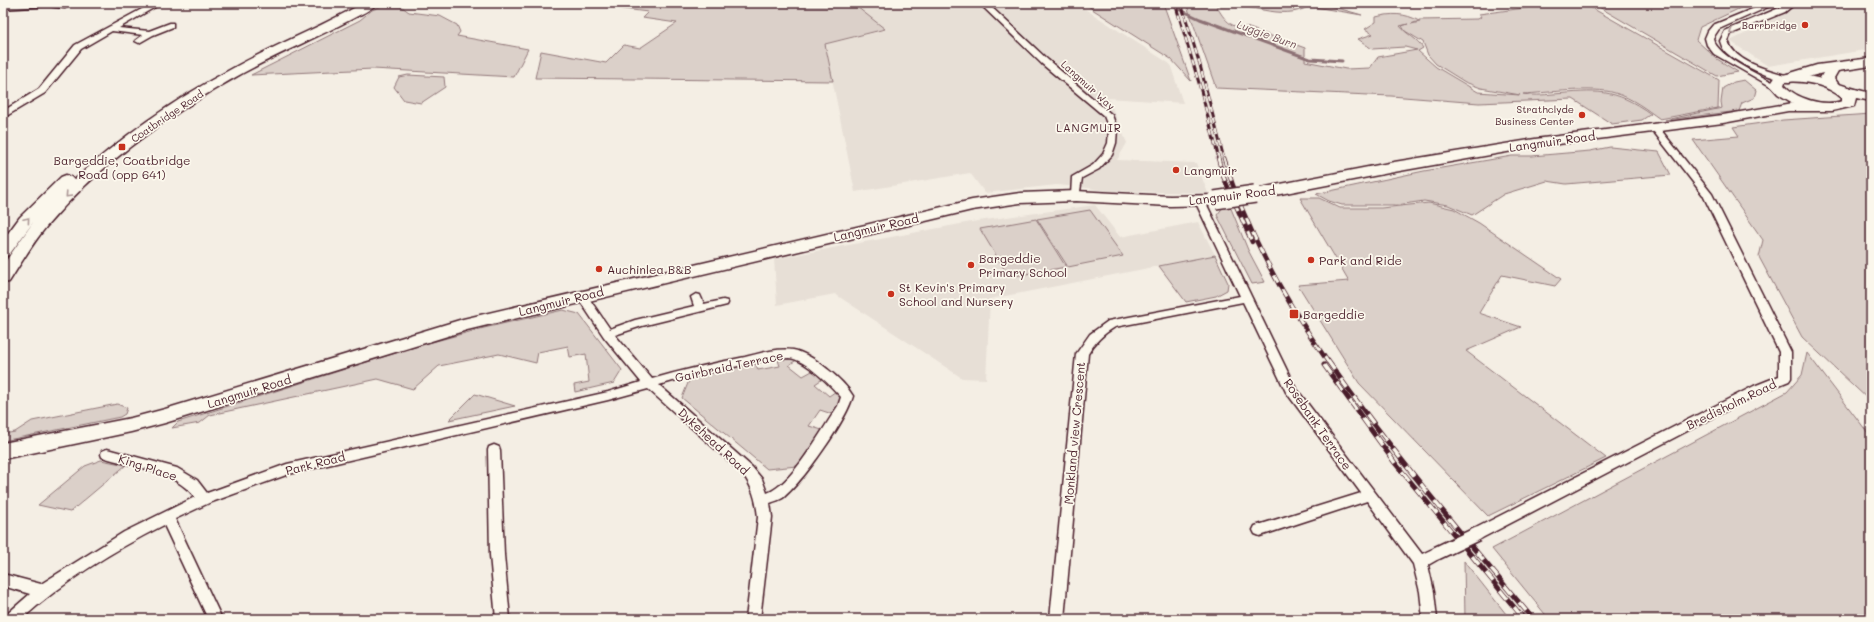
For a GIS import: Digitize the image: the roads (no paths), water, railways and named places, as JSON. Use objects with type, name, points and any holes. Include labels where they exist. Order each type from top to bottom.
[{"type":"highway","points":[[1784,84],[1817,69],[1871,62]]},
{"type":"highway","points":[[1833,68],[1827,78],[1836,88]]},
{"type":"main road","name":"Coatbridge Road","points":[[3,251],[26,220],[61,184],[126,132],[237,63],[358,3]]},
{"type":"main road","name":"Coatbridge Road","points":[[3,278],[45,219],[97,166],[131,139],[205,90],[238,71],[371,3]]},
{"type":"main road","points":[[1784,84],[1810,79],[1836,88],[1871,97]]},
{"type":"main road","points":[[1784,84],[1795,99],[1823,106],[1840,107],[1849,103],[1871,102]]},
{"type":"main road","points":[[1767,111],[1781,99],[1784,84]]},
{"type":"main road","points":[[1836,88],[1849,97],[1849,103]]},
{"type":"main road","name":"Langmuir Road","points":[[3,451],[108,430],[165,416],[241,394],[463,324],[972,205],[1020,198],[1076,196],[1139,200],[1207,200],[1255,194],[1394,167],[1535,143],[1723,119],[1798,106],[1823,106]]},
{"type":"street","points":[[3,114],[42,91],[78,47],[158,3]]},
{"type":"street","name":"Langmuir Way","points":[[983,3],[1045,62],[1108,116],[1113,129],[1112,143],[1107,155],[1096,167],[1077,177],[1076,196]]},
{"type":"street","points":[[1773,3],[1716,27],[1710,32],[1708,38],[1714,49],[1721,56],[1784,84]]},
{"type":"street","points":[[1784,84],[1745,63],[1729,51],[1724,40],[1728,33],[1782,10],[1792,3]]},
{"type":"street","points":[[3,7],[68,4]]},
{"type":"street","points":[[54,13],[68,4]]},
{"type":"street","points":[[139,41],[150,33],[170,26]]},
{"type":"street","points":[[110,29],[150,33]]},
{"type":"street","name":"Bredisholm Road","points":[[1420,562],[1758,389],[1785,378],[1785,352],[1707,194],[1654,127]]},
{"type":"street","name":"Rosebank Terrace","points":[[1207,200],[1245,298],[1290,389],[1341,459],[1371,495],[1420,562],[1427,592],[1430,619]]},
{"type":"street","name":"Dykehead Road","points":[[582,296],[608,334],[636,369],[651,385],[747,470],[757,483],[763,500],[765,517],[753,619]]},
{"type":"street","points":[[696,297],[700,308]]},
{"type":"street","name":"Monkland view Crescent","points":[[1056,619],[1082,354],[1090,339],[1100,330],[1112,324],[1245,298]]},
{"type":"street","points":[[608,334],[639,323],[723,303]]},
{"type":"street","name":"Gairbraid Terrace","points":[[651,385],[687,373],[785,353],[799,355],[840,387],[846,396],[844,407],[798,476],[778,495],[763,500]]},
{"type":"street","name":"Park Road","points":[[12,619],[43,591],[129,536],[204,499],[287,469],[651,385]]},
{"type":"street","points":[[494,450],[497,555],[503,619]]},
{"type":"street","name":"King Place","points":[[107,454],[172,472],[192,484],[204,499]]},
{"type":"street","points":[[1260,530],[1371,495]]},
{"type":"street","points":[[168,517],[215,619]]},
{"type":"street","points":[[3,580],[43,591]]},
{"type":"waterway","name":"Luggie Burn","points":[[1166,3],[1200,19],[1310,59],[1342,61]]},
{"type":"railway","points":[[1175,3],[1199,83],[1219,159]]},
{"type":"railway","points":[[1181,3],[1200,65],[1224,159]]},
{"type":"railway","points":[[1218,158],[1223,176],[1252,242]]},
{"type":"railway","points":[[1224,158],[1243,211],[1268,264],[1297,315],[1328,362]]},
{"type":"railway","points":[[1328,361],[1402,460],[1533,619]]},
{"type":"railway","points":[[1324,365],[1395,463],[1524,619]]},
{"type":"place","name":"Barrbridge","points":[[1805,25]]},
{"type":"place","name":"Strathclyde Business Center","points":[[1582,115]]},
{"type":"place","name":"Bargeddie, Coatbridge Road (opp 641)","points":[[122,147]]},
{"type":"place","name":"Langmuir","points":[[1176,170]]},
{"type":"place","name":"Park and Ride","points":[[1311,260]]},
{"type":"place","name":"Bargeddie Primary School","points":[[971,265]]},
{"type":"place","name":"Auchinlea B&B","points":[[599,269]]},
{"type":"place","name":"St Kevin's Primary School and Nursery","points":[[891,294]]},
{"type":"place","name":"Bargeddie","points":[[1294,314]]},
{"type":"district","name":"LANGMUIR","points":[[1089,127]]}]
